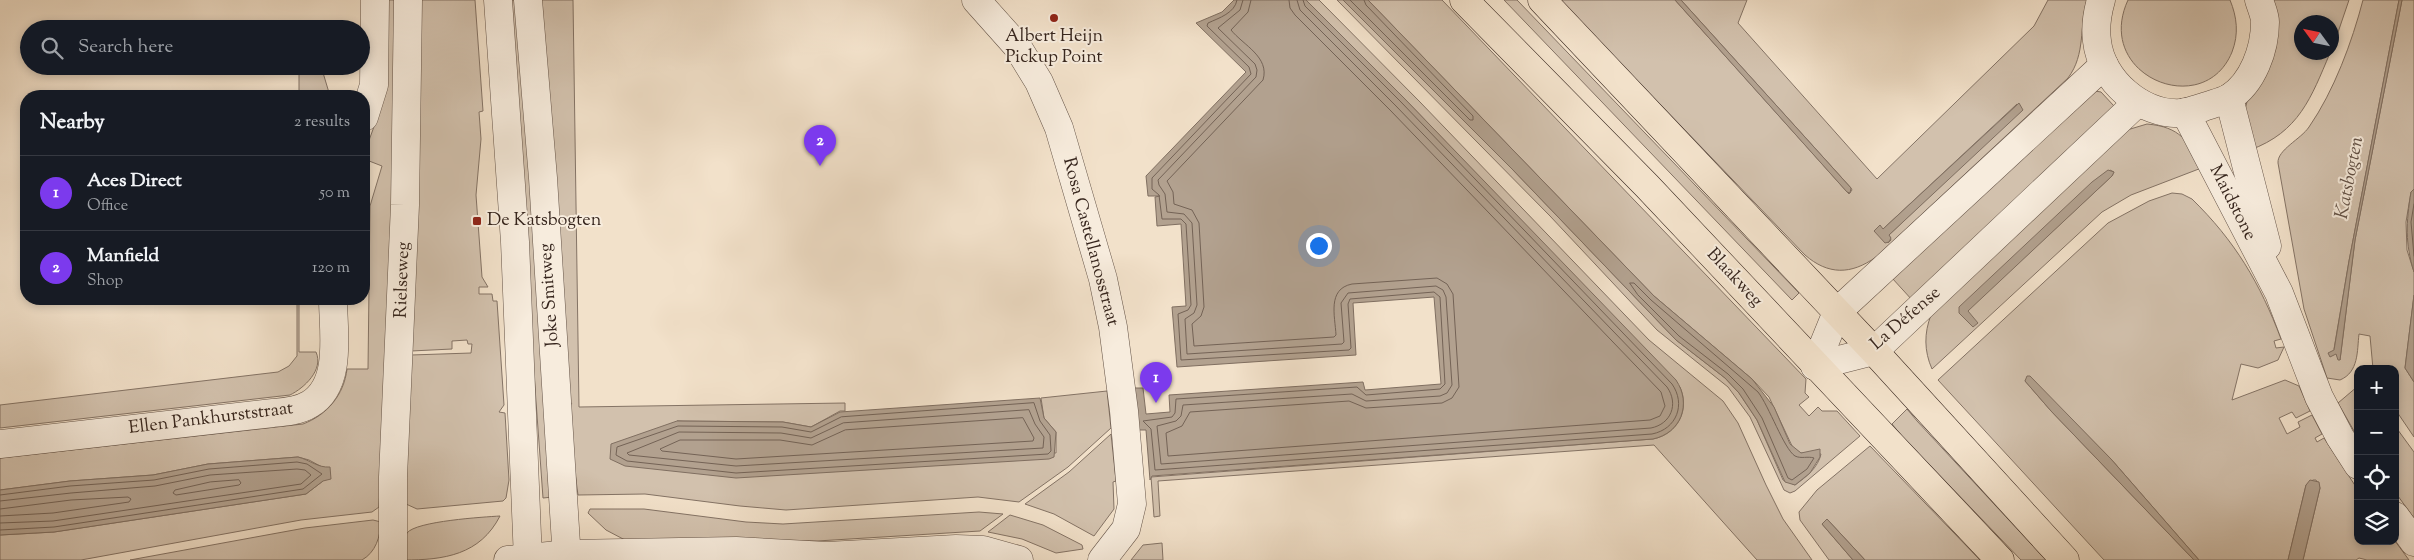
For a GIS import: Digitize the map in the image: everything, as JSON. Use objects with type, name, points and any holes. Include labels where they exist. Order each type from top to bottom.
[{"type":"main road","name":"Blaakweg","points":[[1464,0],[1654,193],[2000,560]]},
{"type":"main road","points":[[1542,0],[1874,351],[2065,560]]},
{"type":"street","points":[[370,97],[374,84],[375,0]]},
{"type":"street","name":"Rielseweg","points":[[393,560],[393,477],[405,205],[408,0]]},
{"type":"street","name":"Joke Smitweg","points":[[498,0],[516,242],[522,559]]},
{"type":"street","name":"Joke Smitweg","points":[[528,0],[543,178],[567,557]]},
{"type":"street","name":"Rosa Castellanosstraat","points":[[976,0],[1017,46],[1040,82],[1059,128],[1103,279],[1113,328],[1124,411],[1132,504],[1126,529],[1102,560]]},
{"type":"street","points":[[2101,0],[2096,19],[2097,42],[2104,65],[2118,86],[2138,102],[2159,111],[2185,112],[2229,98],[2250,77],[2262,50],[2265,21],[2259,0]]},
{"type":"street","points":[[1816,366],[1837,312],[2104,65]]},
{"type":"street","name":"Maidstone","points":[[2229,98],[2279,293]]},
{"type":"street","name":"La Défense","points":[[1816,366],[1874,351],[2138,102]]},
{"type":"street","name":"Maidstone","points":[[2185,112],[2279,293],[2319,397],[2354,459]]},
{"type":"street","name":"Ellen Pankhurststraat","points":[[0,444],[295,410],[311,403],[329,380],[331,371],[333,305]]},
{"type":"street","points":[[2399,521],[2414,542]]},
{"type":"street","points":[[522,559],[736,552],[817,558],[956,549],[983,550],[1019,560]]},
{"type":"shaded area","points":[[388,0],[397,0],[395,200],[379,507],[372,512],[301,520],[81,560],[0,560],[0,535],[54,532],[306,494],[323,481],[322,467],[298,457],[208,464],[153,475],[70,481],[0,490],[0,458],[303,424],[327,409],[333,403],[342,387],[347,369],[368,369],[370,206],[382,166],[370,161],[370,138],[379,113]]},
{"type":"shaded area","points":[[419,0],[475,0],[483,111],[479,112],[481,139],[476,195],[482,277],[488,287],[479,287],[479,294],[492,294],[493,301],[497,301],[504,405],[499,412],[505,413],[509,480],[506,498],[503,501],[417,509],[406,504],[402,461],[411,355],[471,353],[472,344],[468,344],[467,340],[452,341],[452,349],[411,351]]},
{"type":"shaded area","points":[[507,0],[518,0],[553,497],[543,498]]},
{"type":"shaded area","points":[[537,0],[573,0],[579,407],[845,403],[845,411],[840,411],[811,427],[783,422],[677,421],[1056,453],[1056,432],[1044,418],[1041,398],[1107,391],[1111,428],[1068,467],[1019,502],[978,497],[786,510],[645,494],[578,495],[566,405],[572,404],[566,397]]},
{"type":"shaded area","points":[[1306,0],[1319,0],[1649,340],[1723,401],[1738,423],[1783,519],[1812,560],[1757,560],[1654,445],[1158,481],[1160,516],[1154,517],[1151,477],[1653,439],[1669,432],[1680,420],[1684,404],[1680,387],[1404,98]]},
{"type":"shaded area","points":[[1337,0],[1343,0],[1513,170],[1676,340],[1725,378],[1739,393],[1757,420],[1783,480],[1795,485],[1814,468],[1821,454],[1801,453],[1793,448],[1769,397],[1752,379],[1654,296],[1368,0],[1442,0],[1806,379],[1805,393],[1809,397],[1799,405],[1809,416],[1818,407],[1822,411],[1837,411],[1860,436],[1795,491],[1790,493],[1784,490],[1750,417],[1728,387],[1657,330],[1550,216]]},
{"type":"shaded area","points":[[1504,0],[1517,0],[1799,293],[1792,300]]},
{"type":"shaded area","points":[[1560,0],[1675,0],[1849,194],[1852,190],[1851,188],[1681,0],[1747,0],[1738,23],[1877,179],[2034,26],[2048,0],[2087,0],[2080,50],[2074,69],[2068,78],[1876,257],[1858,267],[1840,270],[1822,266],[1805,255]],"holes":[[[2017,104],[1948,179],[1889,235],[1891,240],[1888,243],[1883,229]]]},
{"type":"shaded area","points":[[2128,0],[2230,0],[2236,26],[2236,39],[2232,52],[2218,73],[2199,84],[2178,86],[2156,80],[2138,68],[2126,50],[2121,27]]},
{"type":"shaded area","points":[[2272,0],[2349,0],[2339,29],[2339,15],[2294,15],[2294,60],[2327,60],[2309,99],[2292,123],[2267,143],[2250,150],[2244,114]]},
{"type":"shaded area","points":[[2363,0],[2399,0],[2334,349],[2340,360],[2355,240],[2402,0],[2414,0],[2414,189],[2411,192],[2406,222],[2407,250],[2414,272],[2414,295],[2405,368],[2414,382],[2414,437],[2399,415],[2399,365],[2373,365],[2370,336],[2359,334],[2356,360],[2351,372],[2340,380],[2327,378],[2304,309],[2278,163],[2285,149],[2309,127],[2318,113],[2334,82]]},
{"type":"shaded area","points":[[299,75],[324,75],[328,90],[299,90]]},
{"type":"shaded area","points":[[2095,91],[2101,92],[2114,106],[1913,301],[1892,278]]},
{"type":"shaded area","points":[[2147,124],[2168,128],[2182,137],[2204,167],[2131,195],[2102,212],[1932,369],[1927,356],[1926,342],[1927,328],[1931,315],[2127,130]],"holes":[[[2110,170],[2114,172],[2112,176],[1967,311]]]},
{"type":"shaded area","points":[[2172,193],[2182,194],[2192,199],[2234,247],[2255,281],[2273,319],[2281,339],[2274,341],[2276,348],[2284,347],[2278,360],[2258,368],[2241,364],[2232,400],[2285,380],[2299,386],[2310,411],[2296,418],[2292,412],[2279,418],[2287,434],[2300,427],[2298,422],[2312,415],[2322,434],[2315,438],[2317,442],[2324,438],[2354,484],[2354,545],[2398,545],[2409,560],[2367,560],[2359,558],[2356,560],[2303,560],[2320,488],[2316,480],[2313,480],[2306,485],[2288,560],[2199,560],[2111,459],[2028,376],[2025,381],[2051,411],[2194,560],[2104,560],[1938,380],[2108,223],[2149,201]]},
{"type":"shaded area","points":[[297,305],[299,305],[299,352],[316,352],[318,359],[315,372],[311,378],[290,395],[0,428],[0,405],[278,372],[289,366],[297,356]]},
{"type":"shaded area","points":[[2354,389],[2354,431],[2338,403]]},
{"type":"shaded area","points":[[1907,409],[2046,560],[2021,560],[1901,435],[1892,424]]},
{"type":"shaded area","points":[[2399,431],[2414,452],[2414,518],[2399,497]]},
{"type":"shaded area","points":[[1111,434],[1116,481],[1113,482],[1114,509],[1094,536],[1054,514],[1025,504],[1069,472]]},
{"type":"shaded area","points":[[1870,446],[1980,560],[1865,560],[1827,519],[1822,524],[1853,560],[1829,560],[1800,520],[1799,512],[1817,490]]},
{"type":"shaded area","points":[[590,509],[644,509],[746,522],[783,524],[979,512],[1003,514],[980,531],[817,541],[625,540],[606,530],[588,513]]},
{"type":"shaded area","points":[[1010,515],[1043,525],[1082,545],[1083,549],[1056,553],[1022,539],[988,532]]},
{"type":"shaded area","points":[[500,516],[492,529],[482,539],[459,553],[433,559],[404,560],[406,536],[413,529],[423,525],[451,520]]},
{"type":"shaded area","points":[[373,520],[381,522],[380,533],[371,553],[362,560],[130,560],[305,528]]},
{"type":"shaded area","points":[[1162,543],[1163,560],[1131,560],[1143,545]]},
{"type":"water","points":[[1234,0],[1306,0],[1404,98],[1676,380],[1681,389],[1683,408],[1677,424],[1671,431],[1653,439],[1152,476],[1150,480],[1146,430],[1139,430],[1134,388],[1143,388],[1146,414],[1170,412],[1169,395],[1363,382],[1365,390],[1441,384],[1434,297],[1353,303],[1356,355],[1177,367],[1172,307],[1186,306],[1181,224],[1157,226],[1155,197],[1160,196],[1148,196],[1146,176],[1246,72],[1196,23],[1222,12]]},
{"type":"water","points":[[1343,0],[1368,0],[1654,296],[1752,379],[1774,407],[1790,444],[1801,453],[1820,449],[1820,457],[1810,473],[1795,485],[1785,482],[1757,420],[1739,393],[1725,378],[1676,340],[1513,170]]},
{"type":"water","points":[[1675,0],[1681,0],[1851,188],[1850,193],[1847,192]]},
{"type":"water","points":[[2399,0],[2402,0],[2355,240],[2340,360],[2338,360],[2336,354],[2330,357],[2328,353],[2334,350],[2349,261]]},
{"type":"water","points":[[2019,103],[2023,110],[1889,235],[1891,238],[1889,242],[1885,243],[1874,231],[1880,225],[1883,229]]},
{"type":"water","points":[[2108,170],[2114,172],[2112,176],[1968,311],[1978,323],[1973,327],[1959,313],[1959,307],[2092,182]]},
{"type":"water","points":[[2414,189],[2414,272],[2407,233],[2411,192]]},
{"type":"water","points":[[2414,295],[2414,382],[2405,368]]},
{"type":"water","points":[[2027,376],[2030,376],[2111,459],[2199,560],[2194,560],[2051,411],[2025,381]]},
{"type":"water","points":[[1040,398],[1044,418],[1056,432],[1054,457],[1049,459],[736,478],[625,466],[610,459],[611,444],[677,421],[783,422],[811,427],[840,412]]},
{"type":"water","points":[[298,457],[330,467],[331,479],[323,481],[306,494],[54,532],[0,535],[0,490],[70,481],[153,475],[208,464]]},
{"type":"water","points":[[2310,480],[2319,482],[2320,488],[2303,560],[2288,560],[2306,485]]},
{"type":"water","points":[[1827,519],[1865,560],[1853,560],[1822,524]]},
{"type":"place","name":"Albert Heijn Pickup Point","points":[[1054,18]]},
{"type":"place","name":"Manfield","points":[[820,166]]},
{"type":"place","name":"De Katsbogten","points":[[477,221]]},
{"type":"place","name":"Aces Direct","points":[[1156,403]]},
{"type":"water label","name":"Katsbogten","points":[[2350,178]]}]
